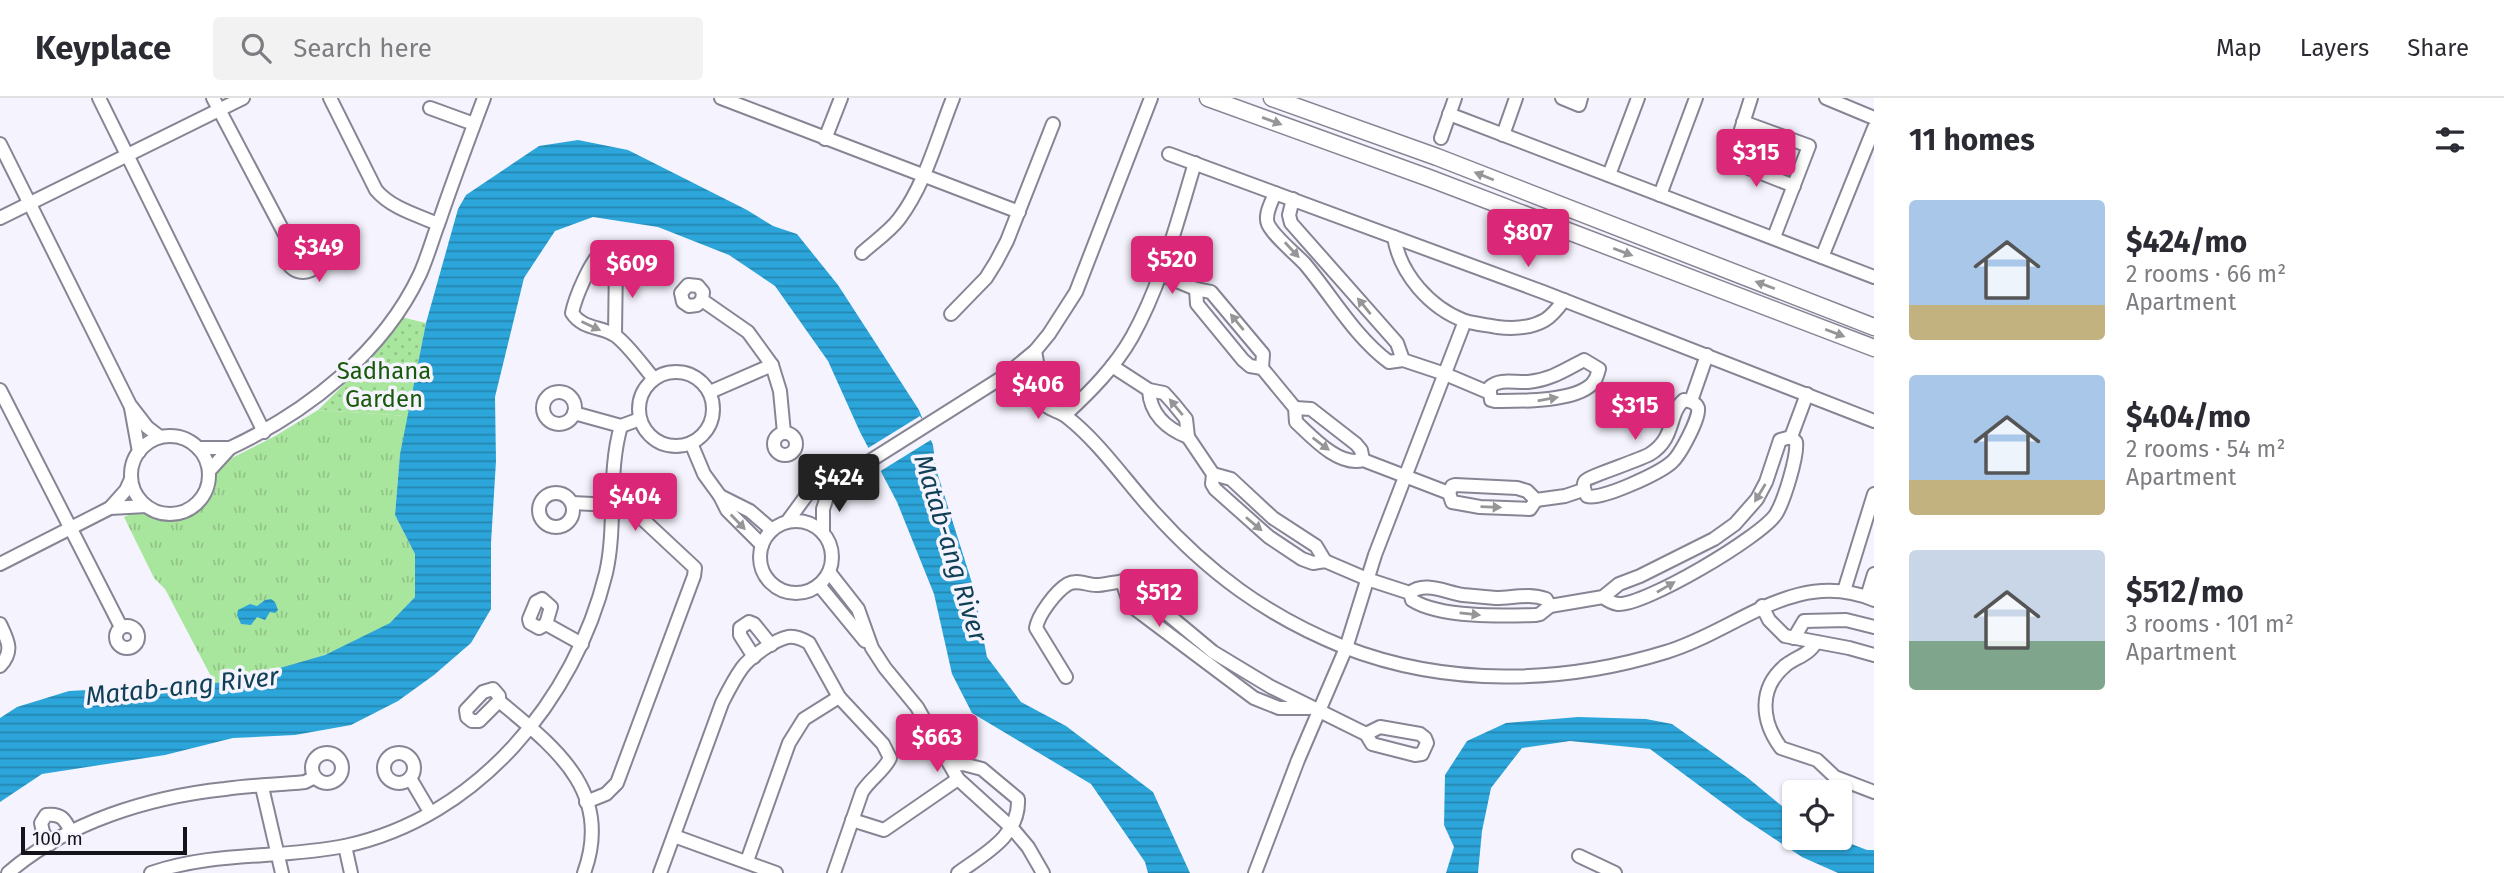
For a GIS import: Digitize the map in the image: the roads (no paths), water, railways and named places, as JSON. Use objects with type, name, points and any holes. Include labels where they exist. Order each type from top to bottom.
[{"type":"street","points":[[99,98],[264,432]]},
{"type":"street","points":[[213,98],[290,244]]},
{"type":"street","points":[[0,218],[243,98]]},
{"type":"street","points":[[330,98],[376,190],[390,203],[438,224]]},
{"type":"street","points":[[209,471],[230,448],[264,432],[298,411],[368,350],[402,304],[420,274],[484,98]]},
{"type":"street","points":[[721,98],[1018,212]]},
{"type":"street","points":[[825,139],[841,98]]},
{"type":"street","points":[[862,253],[897,222],[908,206],[923,176],[953,98]]},
{"type":"street","points":[[823,533],[823,509],[827,497],[850,482],[854,471],[1006,375],[1035,351],[1060,320],[1076,292],[1151,98]]},
{"type":"street","points":[[1208,98],[1429,178],[1874,348]]},
{"type":"street","points":[[1272,98],[1437,157],[1874,327]]},
{"type":"street","points":[[1441,138],[1455,98]]},
{"type":"street","points":[[1503,135],[1516,98]]},
{"type":"street","points":[[1562,98],[1579,105],[1581,98]]},
{"type":"street","points":[[1609,175],[1638,98]]},
{"type":"street","points":[[1660,195],[1696,98]]},
{"type":"street","points":[[1751,98],[1731,161],[1794,186]]},
{"type":"street","points":[[1826,98],[1874,118]]},
{"type":"street","points":[[430,108],[474,124]]},
{"type":"street","points":[[1449,114],[1874,275]]},
{"type":"street","points":[[1743,122],[1809,146],[1774,237]]},
{"type":"street","points":[[951,314],[986,278],[1007,241],[1053,124]]},
{"type":"street","points":[[1822,257],[1874,128]]},
{"type":"street","points":[[0,144],[130,405],[147,427],[160,437]]},
{"type":"street","points":[[1169,154],[1564,300],[1874,421]]},
{"type":"street","points":[[1065,415],[1112,366],[1131,339],[1160,274],[1195,163]]},
{"type":"street","points":[[1275,193],[1268,211],[1268,224],[1304,263],[1378,354],[1389,362],[1403,360],[1490,393]]},
{"type":"street","points":[[1293,199],[1289,215],[1291,223],[1397,343],[1403,360]]},
{"type":"street","points":[[1394,237],[1401,262],[1419,289],[1448,312],[1465,321],[1502,327],[1532,326],[1547,319],[1564,300]]},
{"type":"street","points":[[615,335],[616,259],[610,252],[603,251],[598,254],[587,273],[572,313],[594,329],[615,335],[654,379]]},
{"type":"street","points":[[1160,274],[1210,292],[1220,301],[1263,354],[1262,368]]},
{"type":"street","points":[[1196,289],[1197,304],[1250,366],[1262,368],[1295,408],[1296,422],[1330,450],[1352,462],[1363,460],[1449,493]]},
{"type":"street","points":[[702,300],[748,332],[772,365],[780,391],[784,433]]},
{"type":"street","points":[[1255,873],[1314,710],[1346,648],[1367,579],[1465,321]]},
{"type":"street","points":[[1035,351],[1039,373],[1062,400],[1065,415]]},
{"type":"street","points":[[1691,401],[1707,355]]},
{"type":"street","points":[[1584,360],[1599,369],[1596,379],[1589,387],[1547,399],[1495,401],[1491,400],[1490,393],[1490,387],[1496,383],[1543,379],[1569,370],[1584,360]]},
{"type":"street","points":[[710,392],[772,365]]},
{"type":"street","points":[[1112,366],[1149,390],[1164,393],[1186,419],[1188,437],[1213,474],[1214,489],[1269,537],[1308,562],[1325,561],[1410,593]]},
{"type":"street","points":[[666,373],[691,375],[702,382],[710,392],[713,416],[709,427],[701,437],[691,443],[678,446],[666,444],[654,439],[645,430],[639,407],[641,397],[654,379],[666,373]]},
{"type":"street","points":[[1006,375],[1051,409],[1065,415],[1100,450],[1181,543],[1228,583],[1284,621],[1346,648],[1422,668],[1476,676],[1544,676],[1627,663],[1670,651],[1717,631],[1762,606],[1807,592],[1844,591],[1871,599],[1874,574]]},
{"type":"street","points":[[0,390],[121,627]]},
{"type":"street","points":[[1149,390],[1152,408],[1170,428],[1188,437]]},
{"type":"street","points":[[1791,437],[1807,394]]},
{"type":"street","points":[[1684,400],[1696,405],[1697,412],[1688,437],[1681,452],[1671,463],[1658,472],[1592,498],[1583,490],[1587,479],[1649,454],[1661,445],[1671,430],[1678,406],[1684,400]]},
{"type":"street","points":[[130,405],[139,452]]},
{"type":"street","points":[[1295,408],[1311,409],[1356,444],[1361,450],[1363,460]]},
{"type":"street","points":[[574,413],[621,426],[640,419]]},
{"type":"street","points":[[151,873],[203,867],[236,856],[345,846],[382,835],[430,812],[488,772],[531,727],[567,675],[582,644],[606,573],[613,505],[614,455],[621,426]]},
{"type":"street","points":[[110,508],[146,506],[167,514],[189,509],[205,493],[209,471],[198,448],[187,440],[174,436],[150,441],[139,452],[131,467],[131,479],[136,495],[146,506]]},
{"type":"street","points":[[1603,597],[1613,587],[1714,539],[1735,524],[1757,499],[1766,482],[1777,444],[1783,438],[1791,437]]},
{"type":"street","points":[[1410,593],[1412,600],[1420,605],[1468,614],[1536,615],[1550,606],[1603,597],[1618,604],[1648,597],[1752,536],[1775,515],[1797,446],[1791,437]]},
{"type":"street","points":[[691,443],[704,474],[720,495],[727,510],[762,545]]},
{"type":"street","points":[[198,448],[230,448]]},
{"type":"street","points":[[786,522],[806,522],[823,533],[830,544],[832,558],[829,572],[819,585],[809,591],[786,591],[767,578],[760,557],[762,545],[772,530],[786,522],[817,481],[841,467],[854,471]]},
{"type":"street","points":[[1213,474],[1231,479],[1273,518],[1316,546],[1325,561]]},
{"type":"street","points":[[0,564],[110,508],[126,490],[131,479]]},
{"type":"street","points":[[1536,500],[1527,491],[1517,488],[1455,485],[1449,493],[1451,502],[1480,507],[1530,509],[1536,500],[1565,496],[1583,490]]},
{"type":"street","points":[[1844,591],[1874,494]]},
{"type":"street","points":[[720,495],[750,511],[772,530]]},
{"type":"street","points":[[572,503],[625,507],[644,519],[695,568],[617,783],[606,794],[586,802]]},
{"type":"street","points":[[1714,539],[1724,554]]},
{"type":"street","points":[[829,572],[858,609],[872,648]]},
{"type":"street","points":[[1066,677],[1036,628],[1037,620],[1069,584],[1077,582],[1095,585],[1122,581],[1130,605],[1254,698],[1279,708],[1314,710],[1366,734]]},
{"type":"street","points":[[819,585],[917,707],[958,779],[1012,828],[1028,847],[1043,873]]},
{"type":"street","points":[[1410,593],[1424,586],[1497,598],[1533,596],[1546,599],[1550,606]]},
{"type":"street","points":[[1762,606],[1769,620],[1785,636],[1874,655]]},
{"type":"street","points":[[1794,638],[1804,621],[1846,620],[1874,628]]},
{"type":"street","points":[[754,657],[740,635],[740,628],[749,622],[754,624],[771,645]]},
{"type":"street","points":[[0,624],[8,645],[8,656],[0,666]]},
{"type":"street","points":[[546,624],[582,644]]},
{"type":"street","points":[[660,873],[722,702],[743,666],[771,645],[787,637],[800,637],[808,643],[839,697],[883,744],[890,758],[886,767],[867,783],[834,873]]},
{"type":"street","points":[[1816,642],[1773,679],[1766,695],[1764,711],[1767,723],[1781,748],[1817,760],[1835,777],[1874,792]]},
{"type":"street","points":[[747,862],[789,743],[804,719],[839,697]]},
{"type":"street","points":[[499,701],[553,746],[575,776],[593,829],[592,851],[584,873]]},
{"type":"street","points":[[951,765],[963,764],[982,769],[1001,788],[1018,799],[1012,828],[1001,841],[958,873]]},
{"type":"street","points":[[8,873],[71,832],[110,815],[153,802],[225,789],[305,782],[316,777]]},
{"type":"street","points":[[410,778],[430,812]]},
{"type":"street","points":[[852,820],[884,830],[958,779]]},
{"type":"street","points":[[262,787],[282,873]]},
{"type":"street","points":[[50,844],[41,823],[46,815],[56,814],[64,818],[71,832]]},
{"type":"street","points":[[674,836],[776,873]]},
{"type":"street","points":[[345,846],[351,873]]},
{"type":"street","points":[[1579,856],[1615,873]]},
{"type":"water","name":"Matab-ang River","points":[[578,140],[628,150],[747,210],[773,226],[797,234],[838,285],[919,410],[933,445],[936,469],[973,586],[987,657],[1021,702],[1066,726],[1153,792],[1190,873],[1148,873],[1145,862],[1091,784],[972,713],[952,674],[934,594],[897,502],[860,432],[828,361],[775,286],[729,255],[658,227],[593,217],[555,231],[524,278],[495,397],[496,461],[491,543],[491,609],[471,643],[398,701],[351,725],[295,735],[233,738],[165,755],[42,774],[0,802],[0,718],[17,707],[69,691],[232,682],[325,655],[390,623],[415,597],[415,554],[395,515],[400,454],[426,323],[458,209],[466,195],[539,146]]},
{"type":"water","points":[[271,599],[278,610],[275,613],[270,612],[265,620],[257,617],[251,625],[241,624],[238,610],[250,604],[257,606]]},
{"type":"water","points":[[1578,717],[1646,719],[1672,724],[1748,778],[1782,806],[1782,844],[1650,749],[1570,741],[1522,748],[1491,788],[1482,831],[1478,873],[1446,873],[1454,847],[1444,825],[1445,775],[1467,741],[1506,723]]},
{"type":"water","points":[[1852,844],[1874,850],[1874,873],[1838,873],[1791,850],[1852,850]]},
{"type":"park label","name":"Sadhana Garden","points":[[384,385]]}]
